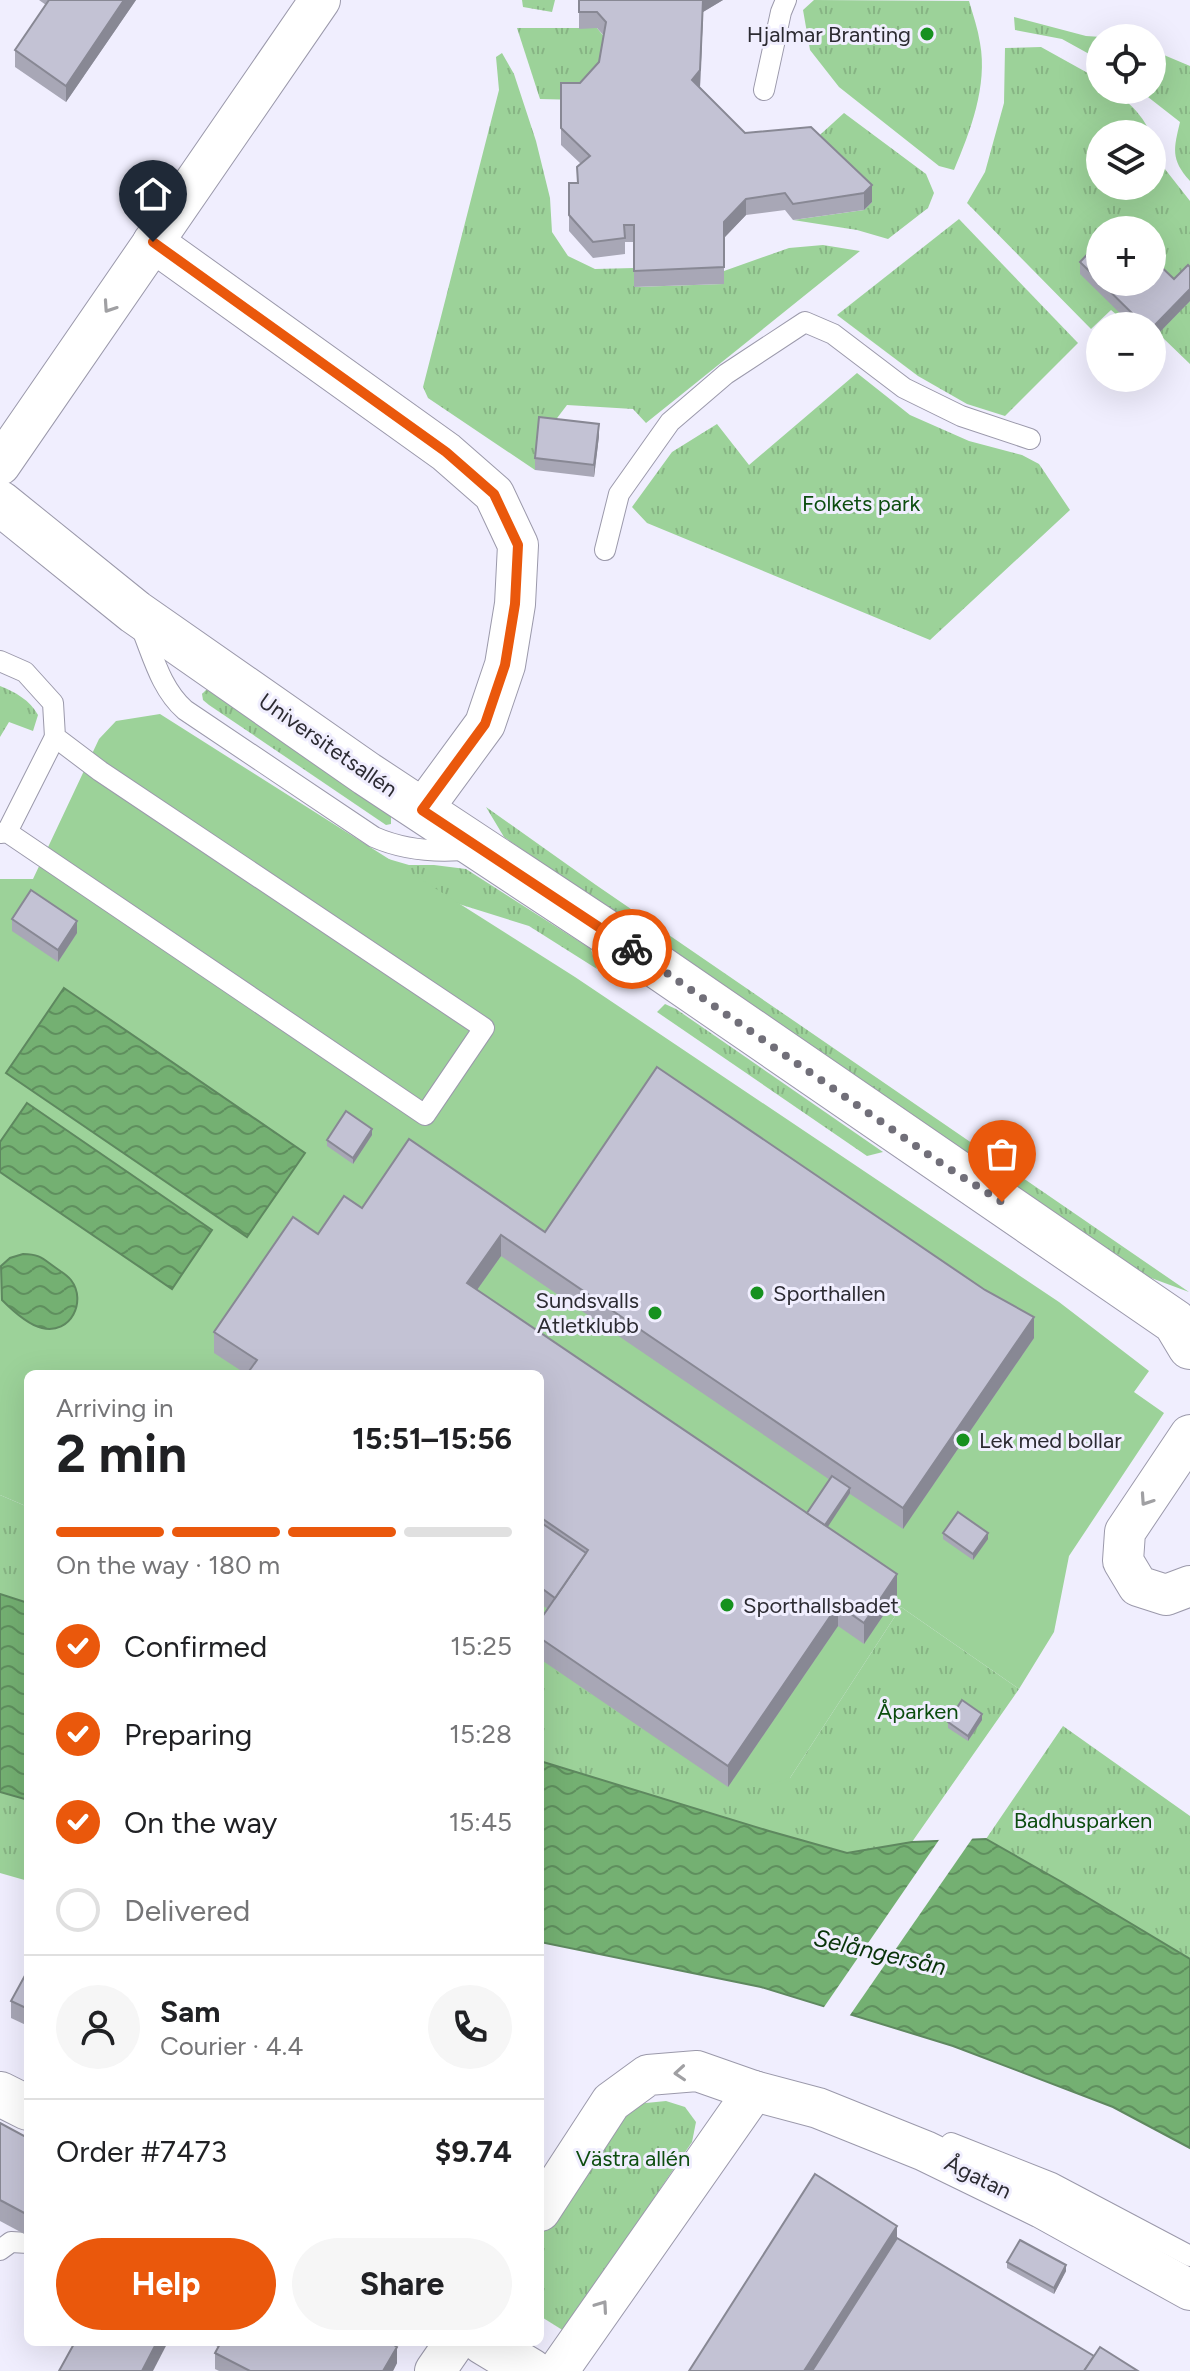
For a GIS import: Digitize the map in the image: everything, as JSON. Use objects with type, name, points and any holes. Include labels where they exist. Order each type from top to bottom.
[{"type":"street","points":[[0,465],[320,0]]},
{"type":"street","points":[[153,242],[446,452],[494,494],[518,545],[515,604],[505,665],[485,724],[422,810]]},
{"type":"street","name":"Universitetsallén","points":[[0,503],[135,612],[367,774],[635,951],[942,1164],[1002,1202],[1187,1335]]},
{"type":"street","points":[[1190,1435],[1125,1532],[1123,1561],[1138,1586],[1166,1595],[1190,1586]]},
{"type":"street","points":[[544,2205],[611,2102],[648,2075],[697,2071],[754,2091],[558,2371]]},
{"type":"street","name":"Ågatan","points":[[754,2091],[818,2108],[1047,2196],[1190,2290]]},
{"type":"street","points":[[0,2094],[24,2106]]},
{"type":"street","points":[[435,2371],[452,2346]]},
{"type":"street","points":[[490,2346],[531,2371]]},
{"type":"lane","points":[[764,90],[786,0]]},
{"type":"lane","points":[[605,550],[619,494],[670,422],[726,374],[805,322],[833,334],[904,388],[961,416],[1030,439]]},
{"type":"lane","points":[[135,612],[163,682],[172,699],[185,710],[374,837],[396,847],[423,850],[446,852],[481,848]]},
{"type":"lane","points":[[0,661],[25,672],[53,703],[55,737],[3,832],[425,1115],[484,1028],[100,771],[55,737]]},
{"type":"lane","points":[[1047,2196],[1190,2256]]},
{"type":"lane","points":[[0,2250],[11,2242],[24,2243]]},
{"type":"green space","points":[[522,0],[555,0],[552,12],[523,7]]},
{"type":"green space","points":[[814,0],[969,1],[979,38],[982,76],[971,124],[954,170],[939,166],[839,87],[810,50],[803,10]]},
{"type":"green space","points":[[1014,17],[1086,36],[1086,52],[1062,39],[1015,30]]},
{"type":"green space","points":[[517,28],[597,28],[606,39],[599,78],[580,100],[540,99]]},
{"type":"green space","points":[[1041,47],[1086,72],[1086,104],[1128,104],[1137,112],[1142,120],[1086,120],[1086,200],[1166,200],[1166,170],[1190,201],[1190,364],[1166,341],[1166,312],[1086,312],[1086,324],[967,203],[985,172],[1004,103],[1005,48]]},
{"type":"green space","points":[[502,53],[514,74],[536,141],[550,198],[552,232],[568,256],[595,269],[634,268],[635,287],[723,284],[724,271],[789,248],[823,245],[860,251],[646,423],[633,409],[567,405],[548,430],[539,429],[535,470],[428,398],[423,387],[499,90],[496,57]]},
{"type":"green space","points":[[1166,56],[1190,66],[1190,181],[1176,160],[1180,122],[1157,104],[1166,104]]},
{"type":"green space","points":[[844,113],[926,174],[934,193],[928,208],[888,239],[857,230],[793,220],[864,210],[872,202],[811,143]]},
{"type":"green space","points":[[959,219],[1078,343],[1005,416],[967,404],[918,376],[837,315]]},
{"type":"green space","name":"Folkets park","points":[[857,373],[910,415],[969,441],[1022,455],[1039,464],[1070,510],[930,640],[647,523],[632,507],[672,452],[717,424],[749,465]]},
{"type":"green space","points":[[0,686],[22,697],[35,710],[38,715],[33,731],[9,722],[0,737]]},
{"type":"green space","points":[[206,690],[212,691],[391,815],[391,824],[386,825],[209,705],[203,700],[202,694]]},
{"type":"green space","points":[[160,714],[575,977],[1059,1302],[1149,1371],[1134,1392],[1164,1413],[1069,1556],[1054,1632],[1019,1689],[901,1607],[790,1778],[761,1787],[728,1787],[546,1664],[544,1666],[544,1370],[24,1370],[24,1505],[0,1495],[0,879],[33,879],[99,739],[116,721]]},
{"type":"green space","points":[[486,807],[1189,1292],[1143,1275],[504,837]]},
{"type":"green space","points":[[385,858],[409,865],[466,869],[591,949],[597,969],[529,926],[446,900]]},
{"type":"green space","points":[[665,1004],[883,1152],[867,1156],[657,1012]]},
{"type":"green space","points":[[0,1495],[24,1505],[24,1602],[0,1594]]},
{"type":"green space","name":"Åparken","points":[[901,1607],[1019,1689],[912,1842],[847,1853],[544,1762],[544,1665],[546,1663],[790,1778]]},
{"type":"green space","name":"Badhusparken","points":[[1063,1726],[1190,1816],[1190,1959],[986,1839]]},
{"type":"green space","points":[[0,1792],[24,1799],[24,1880],[0,1873]]},
{"type":"green space","name":"Västra allén","points":[[666,2101],[685,2107],[696,2122],[692,2142],[564,2331],[544,2318],[544,2224],[606,2127],[636,2104]]},
{"type":"water","points":[[64,988],[305,1153],[247,1237],[6,1073]]},
{"type":"water","points":[[27,1103],[212,1230],[172,1289],[0,1172],[0,1142]]},
{"type":"water","points":[[23,1254],[44,1260],[68,1276],[76,1288],[77,1306],[61,1326],[52,1329],[37,1326],[20,1317],[2,1300],[1,1266],[10,1258]]},
{"type":"water","points":[[0,1594],[24,1602],[24,1799],[0,1792]]},
{"type":"water","name":"Selångersån","points":[[544,1762],[847,1853],[912,1842],[986,1839],[1060,1881],[1190,1959],[1190,2148],[1113,2107],[953,2046],[761,1987],[544,1943]]},
{"type":"pier","points":[[974,1836],[848,2018],[822,2010],[941,1837]]},
{"type":"building","points":[[49,0],[124,0],[66,86],[15,50]]},
{"type":"building","points":[[579,0],[703,0],[700,70],[692,80],[745,133],[811,127],[872,185],[864,193],[793,204],[785,193],[746,199],[724,222],[724,267],[634,271],[634,225],[624,225],[625,238],[593,242],[569,215],[569,183],[578,183],[577,167],[590,156],[561,128],[561,83],[580,83],[599,62],[606,22],[597,12],[579,12]]},
{"type":"building","points":[[1188,265],[1190,267],[1190,289],[1166,314],[1131,312],[1114,296],[1166,296],[1166,271],[1174,279]]},
{"type":"building","points":[[539,417],[599,424],[594,465],[535,458]]},
{"type":"building","points":[[31,890],[77,921],[58,950],[12,919]]},
{"type":"building","points":[[657,1067],[985,1290],[1034,1317],[903,1508],[501,1235],[467,1283],[897,1574],[864,1623],[838,1605],[728,1766],[544,1641],[544,1614],[588,1550],[544,1520],[544,1370],[250,1370],[257,1360],[214,1332],[293,1217],[318,1234],[344,1196],[362,1208],[409,1139],[545,1232]]},
{"type":"building","points":[[346,1111],[372,1129],[353,1158],[327,1140]]},
{"type":"building","points":[[832,1476],[850,1488],[825,1525],[807,1513]]},
{"type":"building","points":[[958,1512],[988,1533],[973,1554],[943,1533]]},
{"type":"building","points":[[544,1525],[586,1553],[555,1598],[544,1590]]},
{"type":"building","points":[[962,1700],[982,1714],[968,1736],[948,1722]]},
{"type":"building","points":[[24,1977],[24,2007],[11,2001]]},
{"type":"building","points":[[0,2123],[24,2136],[24,2213],[0,2200]]},
{"type":"building","points":[[815,2174],[897,2226],[804,2371],[689,2371]]},
{"type":"building","points":[[897,2238],[1094,2356],[1084,2371],[812,2371]]},
{"type":"building","points":[[1020,2240],[1066,2265],[1054,2288],[1007,2262]]},
{"type":"building","points":[[73,2346],[155,2346],[142,2371],[59,2371]]},
{"type":"building","points":[[219,2346],[397,2347],[383,2371],[250,2371],[215,2353]]},
{"type":"building","points":[[1100,2347],[1138,2371],[1084,2371]]},
{"type":"way so far","points":[[632,949],[942,1164],[1002,1202]]},
{"type":"place","name":"Hjalmar Branting","points":[[927,34]]},
{"type":"place","name":"Sporthallen","points":[[757,1293]]},
{"type":"place","name":"Sundsvalls Atletklubb","points":[[655,1313]]},
{"type":"place","name":"Lek med bollar","points":[[963,1440]]},
{"type":"place","name":"Sporthallsbadet","points":[[727,1605]]},
{"type":"route","points":[[153,242],[446,452],[494,494],[518,545],[515,604],[505,665],[485,724],[422,810],[632,949]]}]
